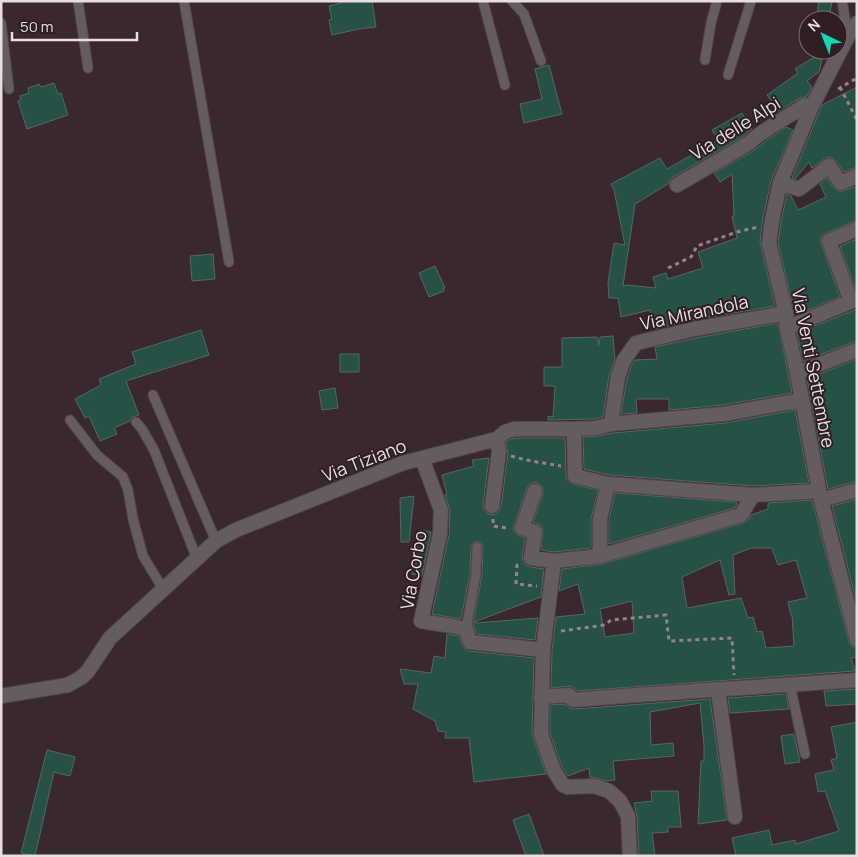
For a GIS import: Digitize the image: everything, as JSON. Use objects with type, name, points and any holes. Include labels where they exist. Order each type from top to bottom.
[{"type":"street","name":"Via Venti Settembre","points":[[848,36],[857,22]]},
{"type":"street","name":"Via Venti Settembre","points":[[836,60],[812,106],[780,183],[770,228],[769,243],[786,313],[787,328],[820,496],[852,599],[857,640]]},
{"type":"street","name":"Via delle Alpi","points":[[677,185],[749,143],[755,137],[805,105],[812,106]]},
{"type":"street","points":[[780,183],[799,189],[829,166],[841,183],[857,176]]},
{"type":"street","points":[[787,328],[854,300],[829,241],[857,230]]},
{"type":"street","name":"Via Mirandola","points":[[612,424],[618,376],[624,360],[636,343],[694,329],[786,313]]},
{"type":"street","points":[[797,373],[857,350]]},
{"type":"street","name":"Via Tiziano","points":[[1,696],[68,685],[88,672],[110,638],[197,558],[216,542],[236,530],[404,463],[497,439],[505,432],[514,429],[596,428],[612,424],[724,414],[802,400]]},
{"type":"street","points":[[574,429],[575,476],[608,484],[753,495],[820,496],[857,490]]},
{"type":"street","points":[[492,506],[499,452],[497,439]]},
{"type":"street","name":"Via Corbo","points":[[422,458],[441,510],[440,534],[421,620],[466,629]]},
{"type":"street","points":[[600,556],[600,519],[608,484]]},
{"type":"street","points":[[535,491],[522,528],[535,532],[531,558],[554,562],[600,556],[741,515],[753,495]]},
{"type":"street","points":[[554,562],[543,650],[541,734],[554,771],[563,785],[568,787],[594,786],[609,791],[620,801],[628,816],[630,856]]},
{"type":"street","points":[[466,629],[470,642],[543,650]]},
{"type":"street","points":[[542,697],[569,695],[573,700],[665,692],[857,680]]},
{"type":"street","points":[[718,690],[735,817]]},
{"type":"lane","points":[[78,1],[88,68]]},
{"type":"lane","points":[[184,1],[229,262]]},
{"type":"lane","points":[[483,1],[505,85]]},
{"type":"lane","points":[[512,1],[524,14],[541,61]]},
{"type":"lane","points":[[705,60],[717,1]]},
{"type":"lane","points":[[728,75],[751,1]]},
{"type":"lane","points":[[1,23],[9,89]]},
{"type":"lane","points":[[154,395],[216,542]]},
{"type":"lane","points":[[70,420],[97,455],[123,477],[128,490],[133,519],[143,556],[163,589]]},
{"type":"lane","points":[[136,422],[154,450],[197,558]]},
{"type":"lane","points":[[466,629],[476,574],[477,547]]},
{"type":"lane","points":[[790,685],[805,754]]},
{"type":"path","points":[[857,78],[840,86],[857,120]]},
{"type":"path","points":[[668,268],[691,257],[698,246],[757,226],[770,228]]},
{"type":"path","points":[[528,461],[537,461],[575,469]]},
{"type":"path","points":[[492,506],[493,526],[522,528]]},
{"type":"path","points":[[531,558],[517,565],[516,584],[550,588]]},
{"type":"path","points":[[545,633],[605,625],[611,620],[666,615],[669,642],[732,638],[735,688]]},
{"type":"building","points":[[341,1],[372,1],[376,27],[332,35],[329,20],[332,19],[329,6],[341,3]]},
{"type":"building","points":[[819,1],[832,1],[831,10],[818,10]]},
{"type":"building","points":[[810,60],[822,60],[819,72],[807,81],[812,87],[807,96],[800,98],[779,111],[767,95],[798,73],[795,69]]},
{"type":"building","points":[[549,65],[562,114],[524,123],[520,104],[542,99],[535,69]]},
{"type":"building","points":[[54,83],[58,94],[61,93],[68,115],[27,129],[18,101],[21,100],[20,96],[29,93],[28,88],[39,84],[41,87]]},
{"type":"building","points":[[857,87],[857,167],[844,172],[836,161],[827,157],[812,168],[809,162],[795,179],[792,178],[822,105]]},
{"type":"building","points":[[742,113],[752,129],[744,136],[673,177],[668,184],[635,204],[623,286],[656,288],[653,277],[666,273],[668,279],[703,268],[698,252],[737,238],[732,216],[734,216],[732,174],[720,182],[714,173],[753,151],[786,127],[793,130],[771,181],[760,242],[775,306],[692,320],[655,329],[650,310],[621,317],[618,298],[609,298],[608,283],[614,243],[625,245],[614,190],[611,184],[660,158],[667,169],[718,140],[712,130]]},
{"type":"building","points":[[827,178],[834,188],[840,192],[857,186],[857,220],[826,233],[820,240],[840,297],[795,315],[778,243],[787,194],[791,196],[798,210],[826,197],[820,184]]},
{"type":"building","points":[[857,239],[857,290],[856,290],[840,246]]},
{"type":"building","points":[[213,254],[215,279],[192,281],[190,256]]},
{"type":"building","points":[[435,266],[445,288],[443,288],[444,291],[429,297],[419,273]]},
{"type":"building","points":[[857,309],[857,341],[803,361],[797,333]]},
{"type":"building","points":[[778,323],[792,393],[723,405],[669,410],[669,399],[636,399],[637,413],[621,414],[627,378],[632,364],[635,360],[657,359],[655,347]]},
{"type":"building","points":[[201,330],[209,355],[126,381],[139,415],[114,428],[117,434],[100,441],[89,416],[85,418],[75,399],[101,385],[99,379],[136,364],[132,352]]},
{"type":"building","points":[[613,336],[615,360],[609,375],[603,417],[595,419],[548,420],[548,416],[553,417],[555,386],[544,386],[544,367],[562,367],[562,338],[597,337],[599,345],[600,337]]},
{"type":"building","points":[[340,354],[359,354],[359,372],[340,372]]},
{"type":"building","points":[[857,359],[857,481],[828,489],[807,379]]},
{"type":"building","points":[[335,388],[338,408],[322,410],[319,391]]},
{"type":"building","points":[[795,410],[809,483],[753,486],[609,475],[584,469],[583,437],[725,423]]},
{"type":"building","points":[[515,438],[565,438],[567,480],[573,484],[598,490],[591,519],[591,548],[554,552],[541,550],[543,530],[541,525],[533,522],[543,494],[542,486],[534,482],[527,488],[513,529],[516,534],[525,538],[522,557],[525,565],[544,569],[541,597],[474,622],[538,618],[535,640],[477,634],[473,624],[482,575],[483,547],[478,541],[474,542],[471,546],[470,573],[461,619],[432,614],[450,535],[450,510],[445,495],[447,495],[442,475],[474,466],[472,460],[489,458],[483,505],[487,513],[491,515],[496,514],[501,507],[508,453],[506,442]]},
{"type":"building","points":[[615,493],[736,502],[737,505],[735,508],[609,544],[609,520]]},
{"type":"building","points":[[414,496],[409,542],[401,542],[400,498]]},
{"type":"building","points":[[857,499],[857,604],[832,506]]},
{"type":"building","points":[[812,500],[849,642],[851,646],[857,649],[857,657],[851,658],[855,671],[577,691],[569,686],[551,688],[552,651],[556,617],[585,614],[578,584],[559,591],[562,569],[602,564],[743,523],[751,515],[768,509],[768,503]],"holes":[[[751,548],[772,548],[778,565],[796,560],[807,598],[788,602],[792,615],[794,646],[766,648],[762,631],[757,632],[753,617],[748,618],[741,598],[687,608],[682,577],[720,560],[729,595],[735,594],[733,555]],[[632,601],[634,633],[605,637],[600,609]]]},
{"type":"building","points":[[420,530],[431,532],[422,576],[412,574]]},
{"type":"building","points":[[447,634],[459,636],[462,645],[469,651],[534,658],[532,734],[546,774],[474,782],[469,738],[445,738],[446,732],[438,731],[435,721],[413,709],[418,684],[404,684],[400,669],[431,673],[434,656],[445,658]]},
{"type":"building","points":[[857,689],[857,704],[826,706],[824,691]]},
{"type":"building","points":[[786,694],[789,709],[730,713],[728,698]]},
{"type":"building","points":[[710,699],[727,820],[698,824],[701,761],[704,761],[700,703],[650,712],[651,745],[673,743],[674,756],[613,761],[615,780],[605,781],[590,777],[589,768],[568,776],[562,767],[550,733],[550,705],[565,704],[569,708],[574,709]]},
{"type":"building","points":[[857,722],[857,856],[736,856],[732,838],[769,830],[772,845],[795,840],[796,844],[839,831],[825,791],[818,792],[815,774],[834,770],[831,760],[837,758],[831,727]]},
{"type":"building","points":[[794,734],[800,762],[785,764],[781,736]]},
{"type":"building","points":[[47,750],[75,757],[70,776],[54,772],[35,856],[21,853]]},
{"type":"building","points":[[651,791],[678,791],[681,827],[668,827],[668,832],[652,833],[655,856],[639,856],[637,816],[634,803],[652,801]]},
{"type":"building","points":[[529,814],[544,856],[526,856],[513,820]]}]
